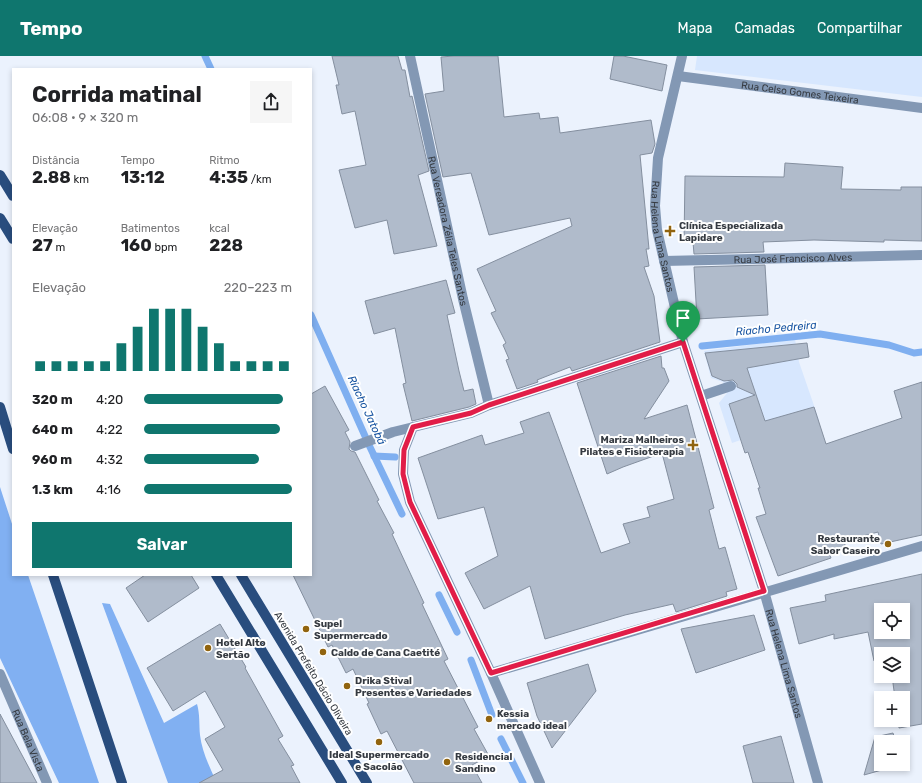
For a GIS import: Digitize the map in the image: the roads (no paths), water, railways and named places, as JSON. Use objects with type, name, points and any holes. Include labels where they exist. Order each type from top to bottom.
[{"type":"main road","points":[[0,175],[12,194]]},
{"type":"main road","points":[[0,218],[12,238]]},
{"type":"main road","points":[[0,407],[12,446]]},
{"type":"main road","points":[[53,576],[122,783]]},
{"type":"main road","points":[[217,576],[342,783]]},
{"type":"main road","name":"Avenida Prefeito Dácio Oliveira","points":[[242,576],[368,783]]},
{"type":"street","name":"Rua Vereadora Zélia Teles Santos","points":[[410,56],[463,299],[489,405]]},
{"type":"street","name":"Rua Helena Lima Santos","points":[[682,56],[658,158],[654,206],[657,230],[683,342],[764,591],[818,783]]},
{"type":"street","name":"Rua Celso Gomes Teixeira","points":[[678,76],[922,108]]},
{"type":"street","name":"Rua José Francisco Alves","points":[[664,261],[922,255]]},
{"type":"street","points":[[355,446],[393,432],[471,413],[489,405],[683,342]]},
{"type":"street","points":[[701,396],[731,386]]},
{"type":"street","points":[[413,427],[404,450],[403,474],[410,502],[491,673],[540,783]]},
{"type":"street","points":[[491,673],[764,591],[922,546]]},
{"type":"street","name":"Rua Bela Vista","points":[[0,674],[47,783]]},
{"type":"waterway","name":"Riacho Jatobá","points":[[205,56],[211,68]]},
{"type":"waterway","name":"Riacho Jatobá","points":[[312,317],[369,445],[402,514]]},
{"type":"waterway","name":"Riacho Pedreira","points":[[702,346],[820,334],[889,345],[914,353],[922,352]]},
{"type":"waterway","points":[[374,456],[395,457]]},
{"type":"waterway","name":"Riacho Jatobá","points":[[439,595],[457,632]]},
{"type":"waterway","name":"Riacho Jatobá","points":[[471,660],[492,715]]},
{"type":"waterway","name":"Riacho Jatobá","points":[[501,739],[523,783]]},
{"type":"place","name":"Clínica Especializada Lapidare","points":[[670,231]]},
{"type":"place","name":"Mariza Malheiros Pilates e Fisioterapia","points":[[693,445]]},
{"type":"place","name":"Restaurante Sabor Caseiro","points":[[888,544]]},
{"type":"place","name":"Supel Supermercado","points":[[306,629]]},
{"type":"place","name":"Hotel Alto Sertão","points":[[208,648]]},
{"type":"place","name":"Caldo de Cana Caetité","points":[[323,652]]},
{"type":"place","name":"Drika Stival Presentes e Variedades","points":[[347,686]]},
{"type":"place","name":"Kessia mercado ideal","points":[[489,719]]},
{"type":"place","name":"Ideal Supermercado e Sacolão","points":[[379,742]]},
{"type":"place","name":"Residencial Sandino","points":[[447,762]]}]
